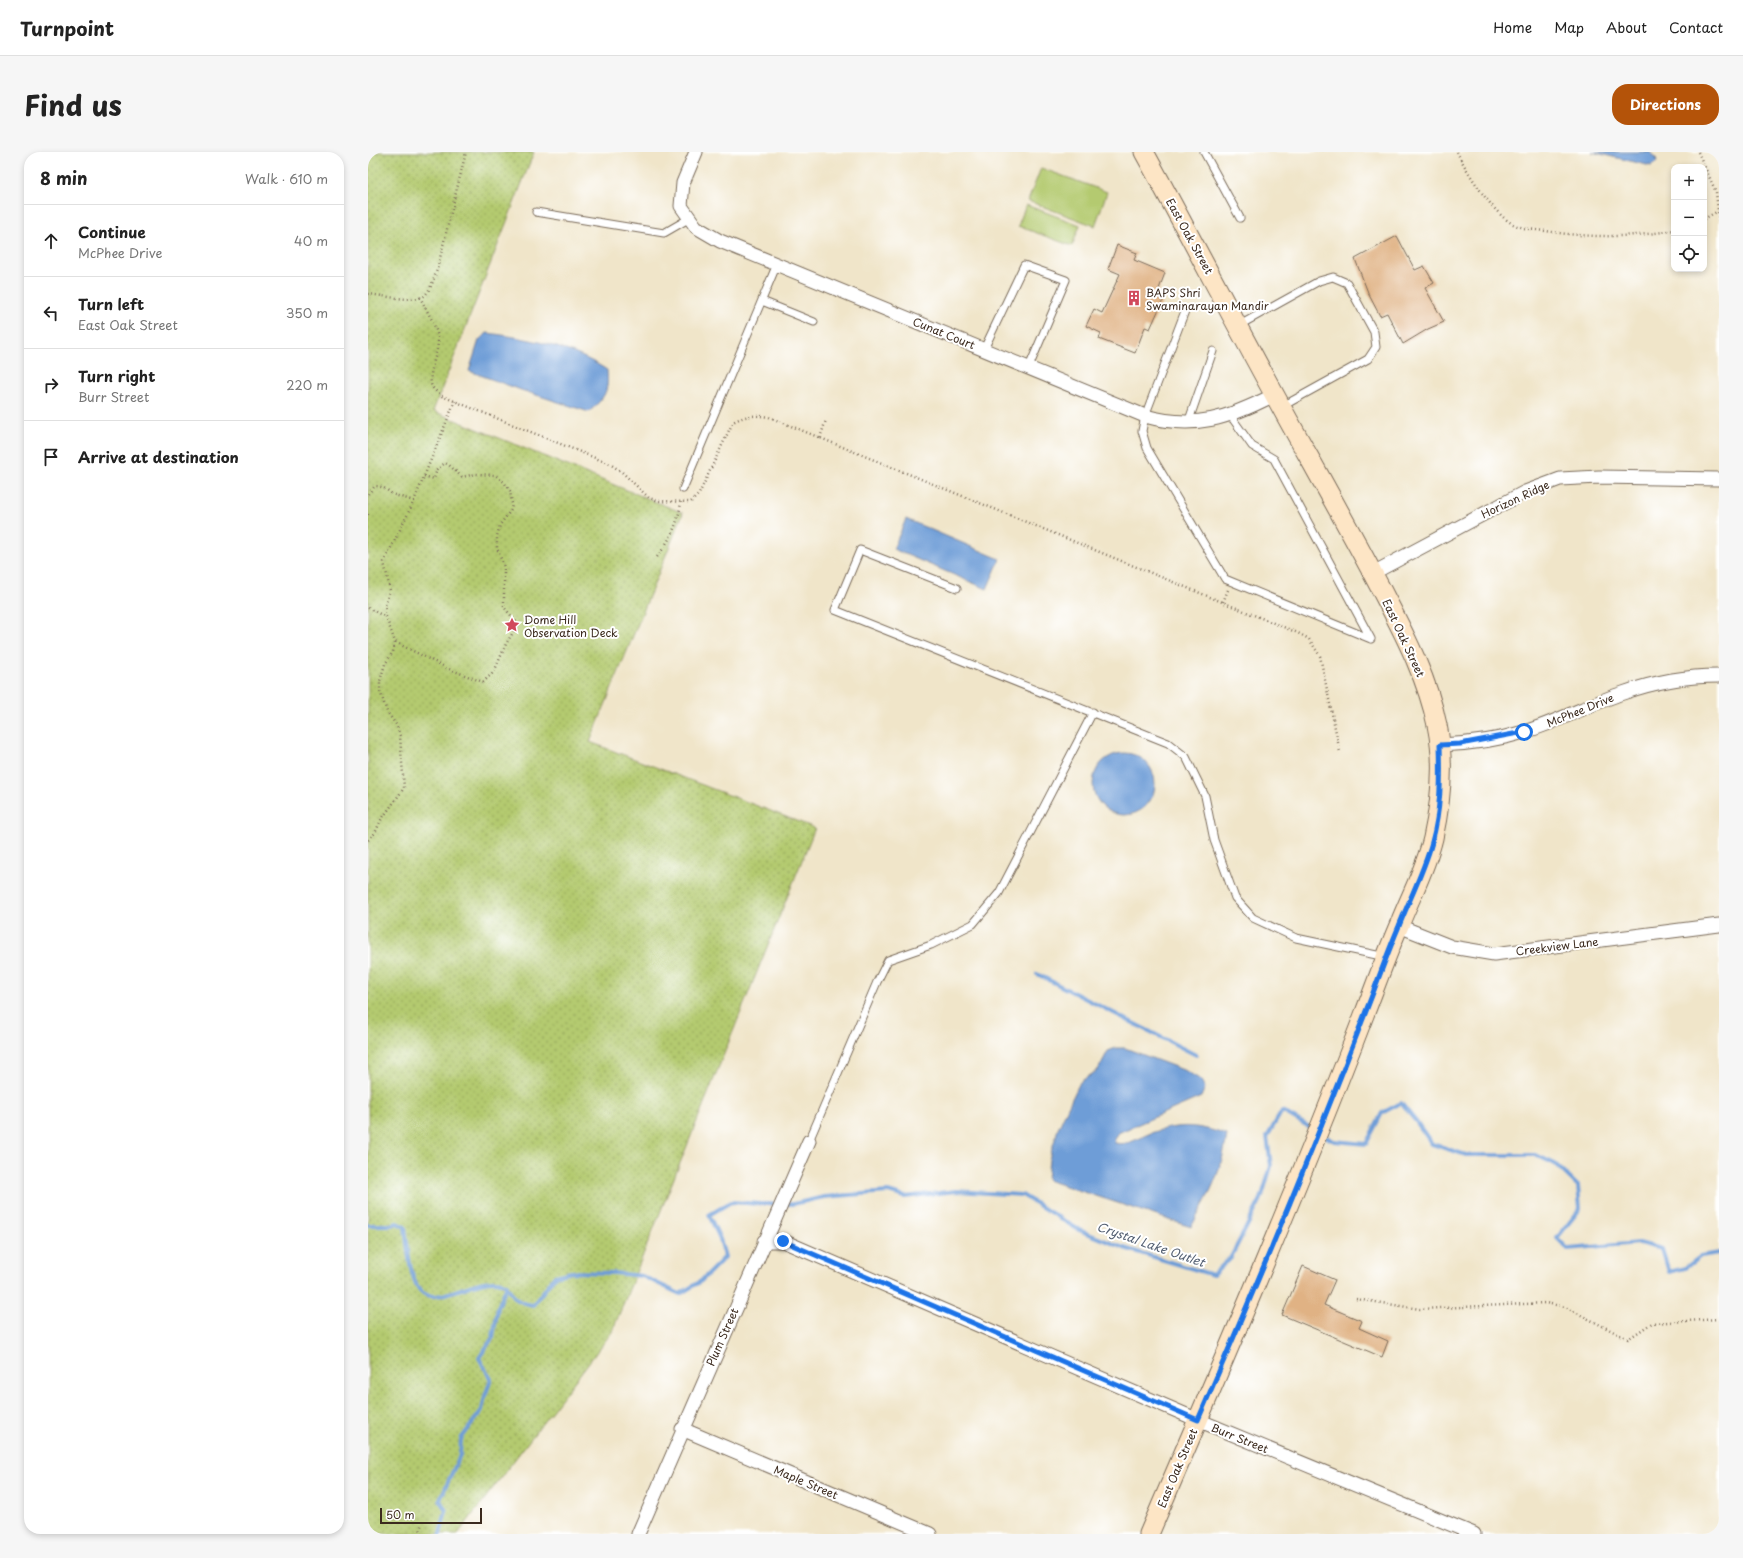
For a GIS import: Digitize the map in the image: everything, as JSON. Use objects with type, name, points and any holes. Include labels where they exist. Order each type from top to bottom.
[{"type":"street","name":"Cunat Court","points":[[696,152],[683,183],[681,206],[696,227],[720,241],[1145,416],[1159,420],[1188,423],[1214,420],[1251,407],[1277,401]]},
{"type":"street","name":"East Oak Street","points":[[1144,152],[1277,401],[1373,573],[1419,666],[1434,712],[1440,745],[1441,786],[1432,842],[1421,874],[1386,957],[1332,1098],[1290,1200],[1149,1534]]},
{"type":"street","name":"Horizon Ridge","points":[[1373,573],[1525,492],[1560,479],[1599,477],[1719,479]]},
{"type":"street","name":"McPhee Drive","points":[[1440,745],[1460,744],[1524,732],[1622,693],[1649,685],[1679,679],[1719,676]]},
{"type":"street","name":"Creekview Lane","points":[[1399,926],[1452,947],[1494,954],[1719,925]]},
{"type":"street","name":"Plum Street","points":[[638,1534],[682,1429],[809,1141]]},
{"type":"street","name":"Burr Street","points":[[764,1241],[783,1241],[1198,1420],[1474,1534]]},
{"type":"street","name":"Maple Street","points":[[682,1429],[930,1534]]},
{"type":"lane","points":[[1204,152],[1240,218]]},
{"type":"lane","points":[[536,212],[664,233],[690,218]]},
{"type":"lane","points":[[683,489],[777,264]]},
{"type":"lane","points":[[984,349],[1024,265],[1066,280],[1029,367]]},
{"type":"lane","points":[[1238,326],[1319,281],[1333,277],[1347,283],[1374,332],[1376,347],[1368,359],[1277,401]]},
{"type":"lane","points":[[762,301],[814,322]]},
{"type":"lane","points":[[1185,311],[1145,416],[1142,431],[1147,448],[1225,580],[1371,639],[1274,459],[1252,446],[1230,415]]},
{"type":"lane","points":[[1188,423],[1213,351]]},
{"type":"lane","points":[[957,588],[860,550],[835,610],[1094,712],[1168,743],[1186,757],[1205,796],[1214,840],[1235,898],[1253,918],[1296,938],[1386,957]]},
{"type":"lane","points":[[809,1141],[877,982],[888,960],[931,945],[973,924],[999,893],[1094,712]]},
{"type":"path","points":[[368,294],[415,299],[424,296],[432,284],[466,152]]},
{"type":"path","points":[[1457,152],[1472,178],[1496,209],[1512,224],[1574,236],[1621,236],[1671,230]]},
{"type":"path","points":[[1698,152],[1716,192],[1719,221]]},
{"type":"path","points":[[1707,217],[1718,211]]},
{"type":"path","points":[[420,298],[434,325],[438,337],[430,381],[432,387],[442,396],[610,464],[622,472],[649,498],[659,501],[691,502],[699,494],[733,422],[742,417],[753,415],[769,417],[1309,639],[1320,656],[1340,752]]},
{"type":"path","points":[[368,840],[375,833],[381,820],[404,788],[400,736],[397,726],[387,712],[380,691],[380,681],[395,642],[386,617],[385,606],[390,590],[384,562],[414,501],[455,401]]},
{"type":"path","points":[[820,438],[826,420]]},
{"type":"path","points":[[395,642],[449,669],[483,682],[494,672],[509,639],[518,624],[504,607],[504,567],[497,548],[500,525],[511,510],[512,504],[510,490],[504,482],[495,475],[476,474],[462,477],[449,465],[445,464],[437,469],[434,478],[424,476]]},
{"type":"path","points":[[368,494],[375,486],[380,486],[393,495],[405,497],[414,501]]},
{"type":"path","points":[[657,557],[670,539],[679,516],[681,502]]},
{"type":"path","points":[[368,608],[386,617]]},
{"type":"path","points":[[1356,1299],[1420,1309],[1546,1303],[1565,1307],[1628,1339],[1652,1323],[1719,1319]]},
{"type":"path","points":[[422,1524],[420,1529],[422,1534]]},
{"type":"green space","points":[[368,152],[534,152],[433,411],[683,513],[590,742],[815,828],[612,1332],[458,1534],[368,1534]]},
{"type":"green space","points":[[1041,168],[1107,192],[1095,226],[1028,201]]},
{"type":"green space","points":[[1026,205],[1080,225],[1072,246],[1018,226]]},
{"type":"water","points":[[1592,152],[1650,152],[1656,157],[1657,162],[1651,166]]},
{"type":"water","points":[[487,333],[549,345],[579,355],[593,362],[607,370],[605,394],[589,412],[469,371],[479,340]]},
{"type":"water","points":[[906,519],[1000,559],[987,589],[893,549]]},
{"type":"water","points":[[1118,753],[1130,753],[1146,762],[1153,772],[1155,784],[1153,796],[1146,806],[1130,815],[1118,815],[1107,810],[1098,801],[1093,790],[1093,778],[1098,767],[1107,758]]},
{"type":"water","points":[[1116,1048],[1125,1048],[1186,1071],[1201,1080],[1205,1088],[1201,1097],[1118,1133],[1114,1138],[1115,1143],[1120,1144],[1133,1141],[1161,1130],[1189,1126],[1207,1129],[1227,1135],[1222,1160],[1214,1183],[1204,1205],[1191,1227],[1047,1180],[1049,1159],[1058,1129],[1080,1082],[1098,1070],[1108,1051]]},
{"type":"building","points":[[1397,236],[1415,270],[1424,266],[1434,283],[1425,288],[1444,322],[1428,329],[1403,344],[1387,313],[1380,316],[1369,295],[1355,259]]},
{"type":"building","name":"BAPS Shri Swaminarayan Mandir","points":[[1117,245],[1137,253],[1134,260],[1165,273],[1156,297],[1163,300],[1150,329],[1145,327],[1135,353],[1099,339],[1101,333],[1086,326],[1094,309],[1102,313],[1120,274],[1108,269]]},
{"type":"building","points":[[1303,1266],[1335,1280],[1324,1305],[1362,1321],[1359,1328],[1388,1341],[1382,1357],[1282,1315]]},
{"type":"waterway","points":[[1037,974],[1196,1055]]},
{"type":"waterway","name":"Crystal Lake Outlet","points":[[1323,1135],[1334,1141],[1366,1144],[1382,1113],[1401,1103],[1432,1144],[1466,1155],[1536,1155],[1555,1164],[1578,1186],[1580,1209],[1557,1238],[1568,1249],[1639,1243],[1662,1249],[1669,1272],[1685,1268],[1701,1256],[1719,1253]]},
{"type":"waterway","name":"Crystal Lake Outlet","points":[[368,1225],[391,1225],[397,1223],[405,1227],[412,1273],[419,1289],[427,1295],[436,1296],[450,1293],[482,1282],[496,1281],[503,1283],[515,1298],[533,1305],[555,1276],[571,1272],[614,1273],[642,1276],[680,1294],[701,1281],[725,1257],[720,1239],[709,1215],[731,1202],[793,1204],[824,1197],[888,1192],[905,1197],[956,1191],[1022,1195],[1079,1230],[1124,1248],[1213,1275],[1231,1257],[1261,1199],[1271,1166],[1267,1137],[1282,1111],[1313,1129]]},
{"type":"waterway","points":[[440,1534],[446,1511],[440,1500],[460,1455],[461,1439],[482,1410],[491,1379],[479,1358],[493,1337],[498,1307],[507,1285]]},
{"type":"place","name":"BAPS Shri Swaminarayan Mandir","points":[[1134,298]]},
{"type":"place","name":"Dome Hill Observation Deck","points":[[512,625]]},
{"type":"route","points":[[783,1241],[1198,1420],[1238,1328],[1332,1098],[1399,926],[1421,874],[1432,842],[1438,814],[1441,786],[1440,745],[1460,744],[1510,736],[1524,732]]}]
